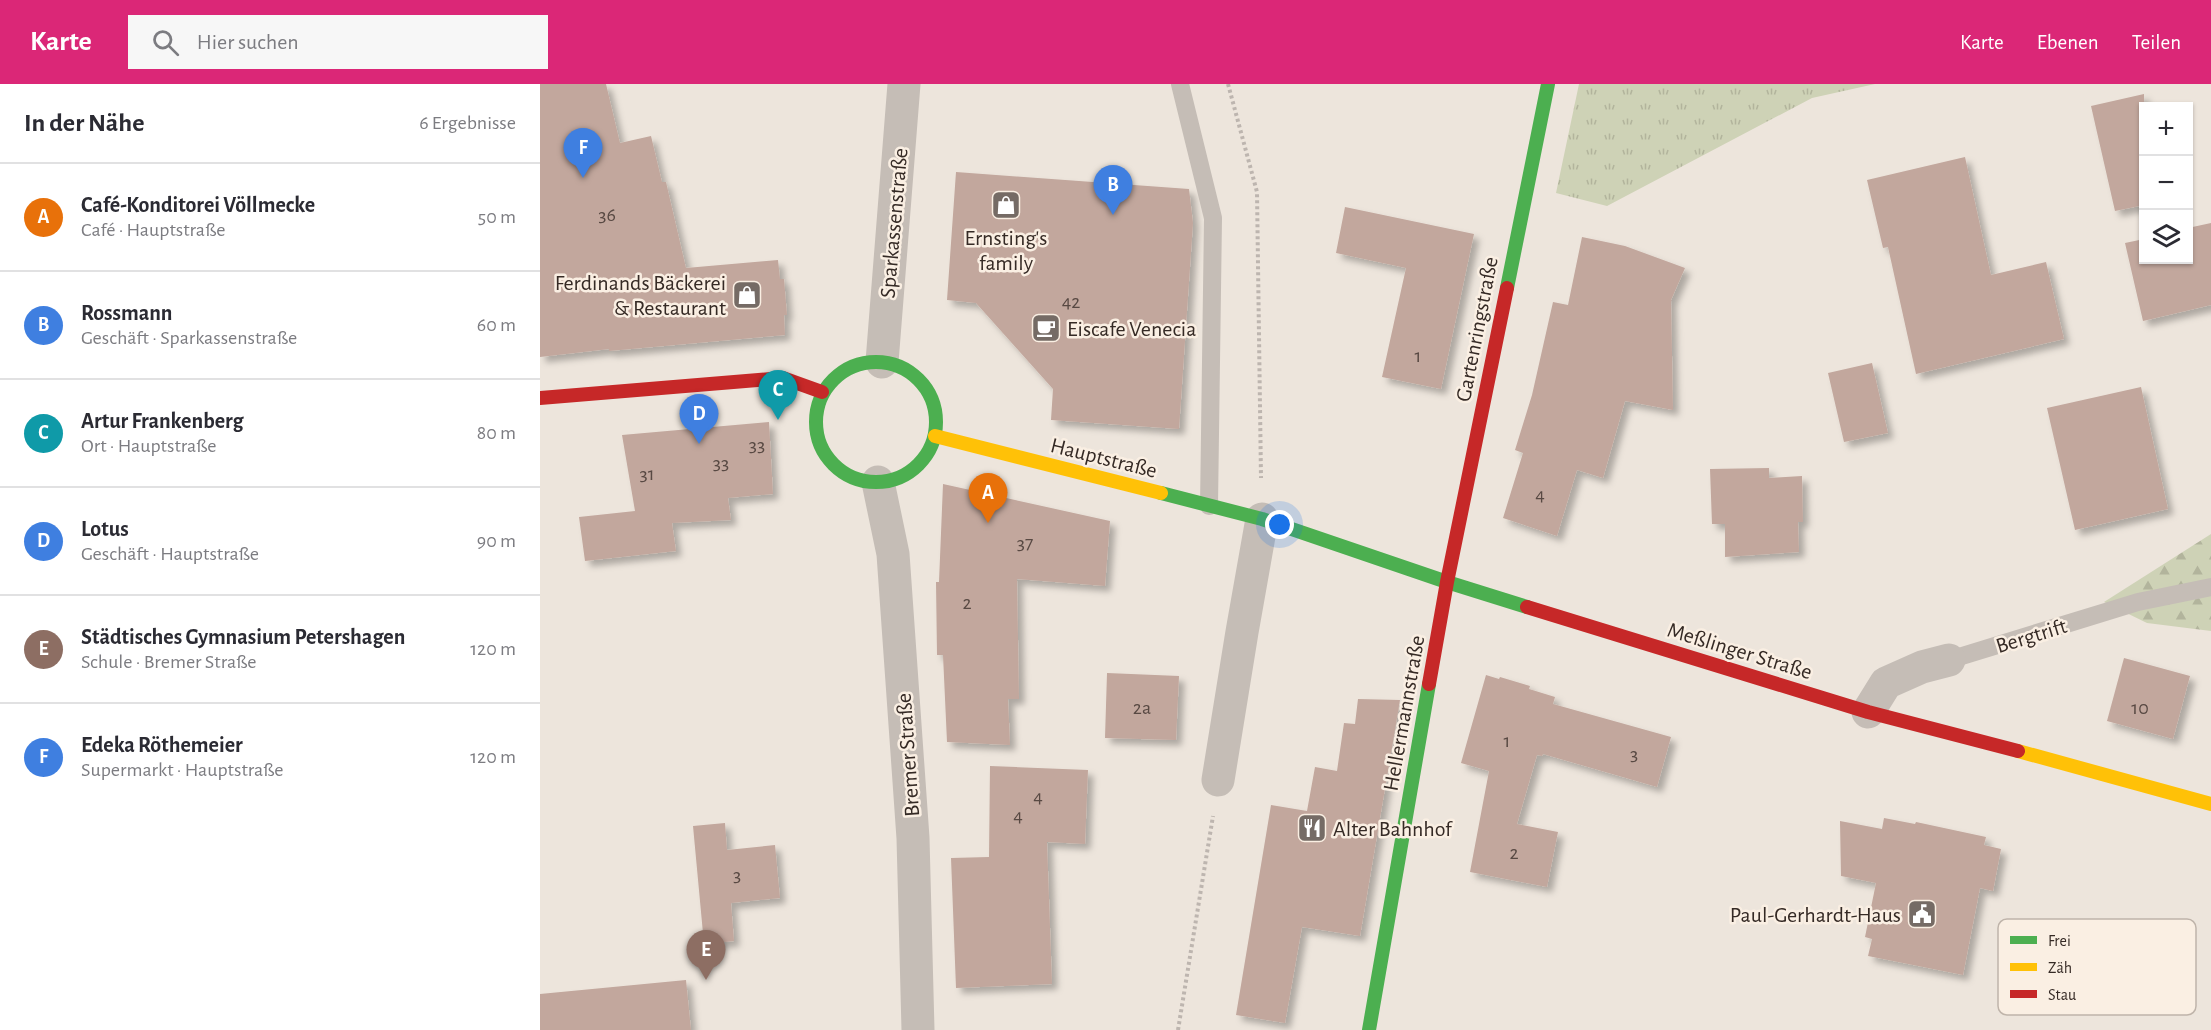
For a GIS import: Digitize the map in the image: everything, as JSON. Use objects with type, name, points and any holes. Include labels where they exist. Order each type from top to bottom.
[{"type":"street","name":"Sparkassenstraße","points":[[882,362],[904,84]]},
{"type":"street","name":"Gartenringstraße","points":[[1447,582],[1548,84]]},
{"type":"street","points":[[874,361],[882,362],[895,364],[915,375],[929,392],[936,414],[935,436],[924,459],[904,476],[878,482],[853,478],[831,464],[818,442],[815,417],[822,392],[836,375],[854,365],[874,361]]},
{"type":"street","points":[[540,398],[783,378],[822,392]]},
{"type":"street","name":"Hauptstraße","points":[[935,436],[1262,519]]},
{"type":"street","name":"Bremer Straße","points":[[878,482],[894,566],[913,838],[918,1030]]},
{"type":"street","points":[[1218,780],[1262,519]]},
{"type":"street","name":"Meßlinger Straße","points":[[1262,519],[1447,582],[1868,712],[1998,745],[2211,804]]},
{"type":"street","name":"Hellermannstraße","points":[[1369,1030],[1447,582]]},
{"type":"street","name":"Bergtrift","points":[[1868,712],[1886,683],[1922,667],[1949,660]]},
{"type":"lane","points":[[1180,84],[1213,218],[1209,506]]},
{"type":"lane","name":"Bergtrift","points":[[1949,660],[2138,602],[2211,586]]},
{"type":"path","points":[[1228,84],[1257,192],[1262,519]]},
{"type":"path","points":[[1178,1030],[1218,780]]},
{"type":"green space","points":[[1579,84],[1875,84],[1812,98],[1607,206],[1556,193]]},
{"type":"green space","points":[[2211,534],[2211,631],[2147,623],[2104,602]]},
{"type":"building","points":[[540,84],[606,84],[620,143],[651,136],[662,182],[666,182],[686,268],[778,260],[780,279],[784,279],[787,315],[784,315],[785,335],[540,357]]},
{"type":"building","points":[[2144,94],[2144,102],[2139,102],[2139,206],[2115,211],[2091,106]]},
{"type":"building","points":[[1965,157],[1991,275],[2046,262],[2064,339],[1916,374],[1888,247],[1883,248],[1867,180]]},
{"type":"building","points":[[956,172],[1189,189],[1193,223],[1179,429],[1051,420],[1053,389],[976,303],[947,300]]},
{"type":"building","points":[[1345,207],[1474,234],[1441,389],[1382,377],[1406,268],[1336,253]]},
{"type":"building","points":[[2211,223],[2211,305],[2143,321],[2125,243],[2139,240],[2139,264],[2193,264],[2193,227]]},
{"type":"building","points":[[1582,237],[1625,246],[1685,268],[1671,300],[1673,410],[1625,401],[1603,478],[1577,470],[1557,536],[1503,518],[1523,453],[1515,450],[1532,395],[1553,302],[1568,305]]},
{"type":"building","points":[[1872,363],[1888,433],[1844,442],[1828,373]]},
{"type":"building","points":[[2141,387],[2168,509],[2075,530],[2047,408]]},
{"type":"building","points":[[769,422],[773,494],[728,498],[731,520],[672,523],[676,551],[585,561],[579,517],[635,511],[622,435]]},
{"type":"building","points":[[1769,468],[1769,478],[1802,476],[1803,522],[1798,522],[1799,552],[1725,557],[1725,524],[1712,524],[1710,469]]},
{"type":"building","points":[[943,484],[1110,521],[1105,586],[1017,579],[1019,699],[1008,699],[1010,745],[947,742],[943,655],[937,655],[936,582],[939,582]]},
{"type":"building","points":[[2124,658],[2190,676],[2173,739],[2107,721]]},
{"type":"building","points":[[1107,673],[1179,676],[1176,740],[1105,738]]},
{"type":"building","points":[[1486,675],[1530,686],[1529,689],[1555,697],[1553,704],[1671,737],[1657,787],[1543,754],[1542,756],[1537,755],[1517,824],[1558,832],[1547,887],[1470,872],[1489,771],[1461,763]]},
{"type":"building","points":[[1358,699],[1400,700],[1360,936],[1302,927],[1285,1023],[1236,1015],[1271,805],[1307,811],[1315,767],[1337,771],[1344,723],[1355,724]]},
{"type":"building","points":[[990,766],[1088,770],[1085,844],[1047,842],[1052,984],[956,988],[951,858],[989,857]]},
{"type":"building","name":"Paul-Gerhardt-Haus","points":[[1884,818],[1915,824],[1916,822],[1986,837],[1984,845],[2001,849],[1993,891],[1980,888],[1963,975],[1868,956],[1872,939],[1865,937],[1876,883],[1841,876],[1840,821],[1882,829]]},
{"type":"building","points":[[725,823],[727,850],[775,845],[780,898],[731,903],[734,941],[704,944],[693,826]]},
{"type":"building","points":[[686,980],[691,1030],[540,1030],[540,994]]},
{"type":"traffic: fast","points":[[1507,288],[1548,84]]},
{"type":"traffic: fast","points":[[876,362],[899,366],[919,379],[932,399],[936,422],[932,445],[919,465],[899,478],[876,482],[853,478],[833,465],[820,445],[816,422],[820,399],[833,379],[853,366],[876,362]]},
{"type":"traffic: fast","points":[[1161,493],[1262,519],[1527,607]]},
{"type":"traffic: fast","points":[[1369,1030],[1429,684]]},
{"type":"traffic: slow","points":[[935,436],[1161,493]]},
{"type":"traffic: slow","points":[[2018,751],[2211,804]]},
{"type":"traffic: jam","points":[[1429,684],[1447,582],[1507,288]]},
{"type":"traffic: jam","points":[[540,398],[783,378],[822,392]]},
{"type":"traffic: jam","points":[[1527,607],[1868,712],[2018,751]]},
{"type":"place","name":"Edeka Röthemeier","points":[[583,178]]},
{"type":"place","name":"Ernsting's family","points":[[1006,205]]},
{"type":"place","name":"Rossmann","points":[[1113,215]]},
{"type":"place","name":"Ferdinands Bäckerei & Restaurant","points":[[747,295]]},
{"type":"place","name":"Eiscafe Venecia","points":[[1046,328]]},
{"type":"place","name":"Artur Frankenberg","points":[[778,420]]},
{"type":"place","name":"Lotus","points":[[699,444]]},
{"type":"place","name":"Café-Konditorei Völlmecke","points":[[988,523]]},
{"type":"place","name":"Alter Bahnhof","points":[[1312,828]]},
{"type":"place","name":"Paul-Gerhardt-Haus","points":[[1922,914]]},
{"type":"place","name":"Städtisches Gymnasium Petershagen","points":[[706,980]]}]
